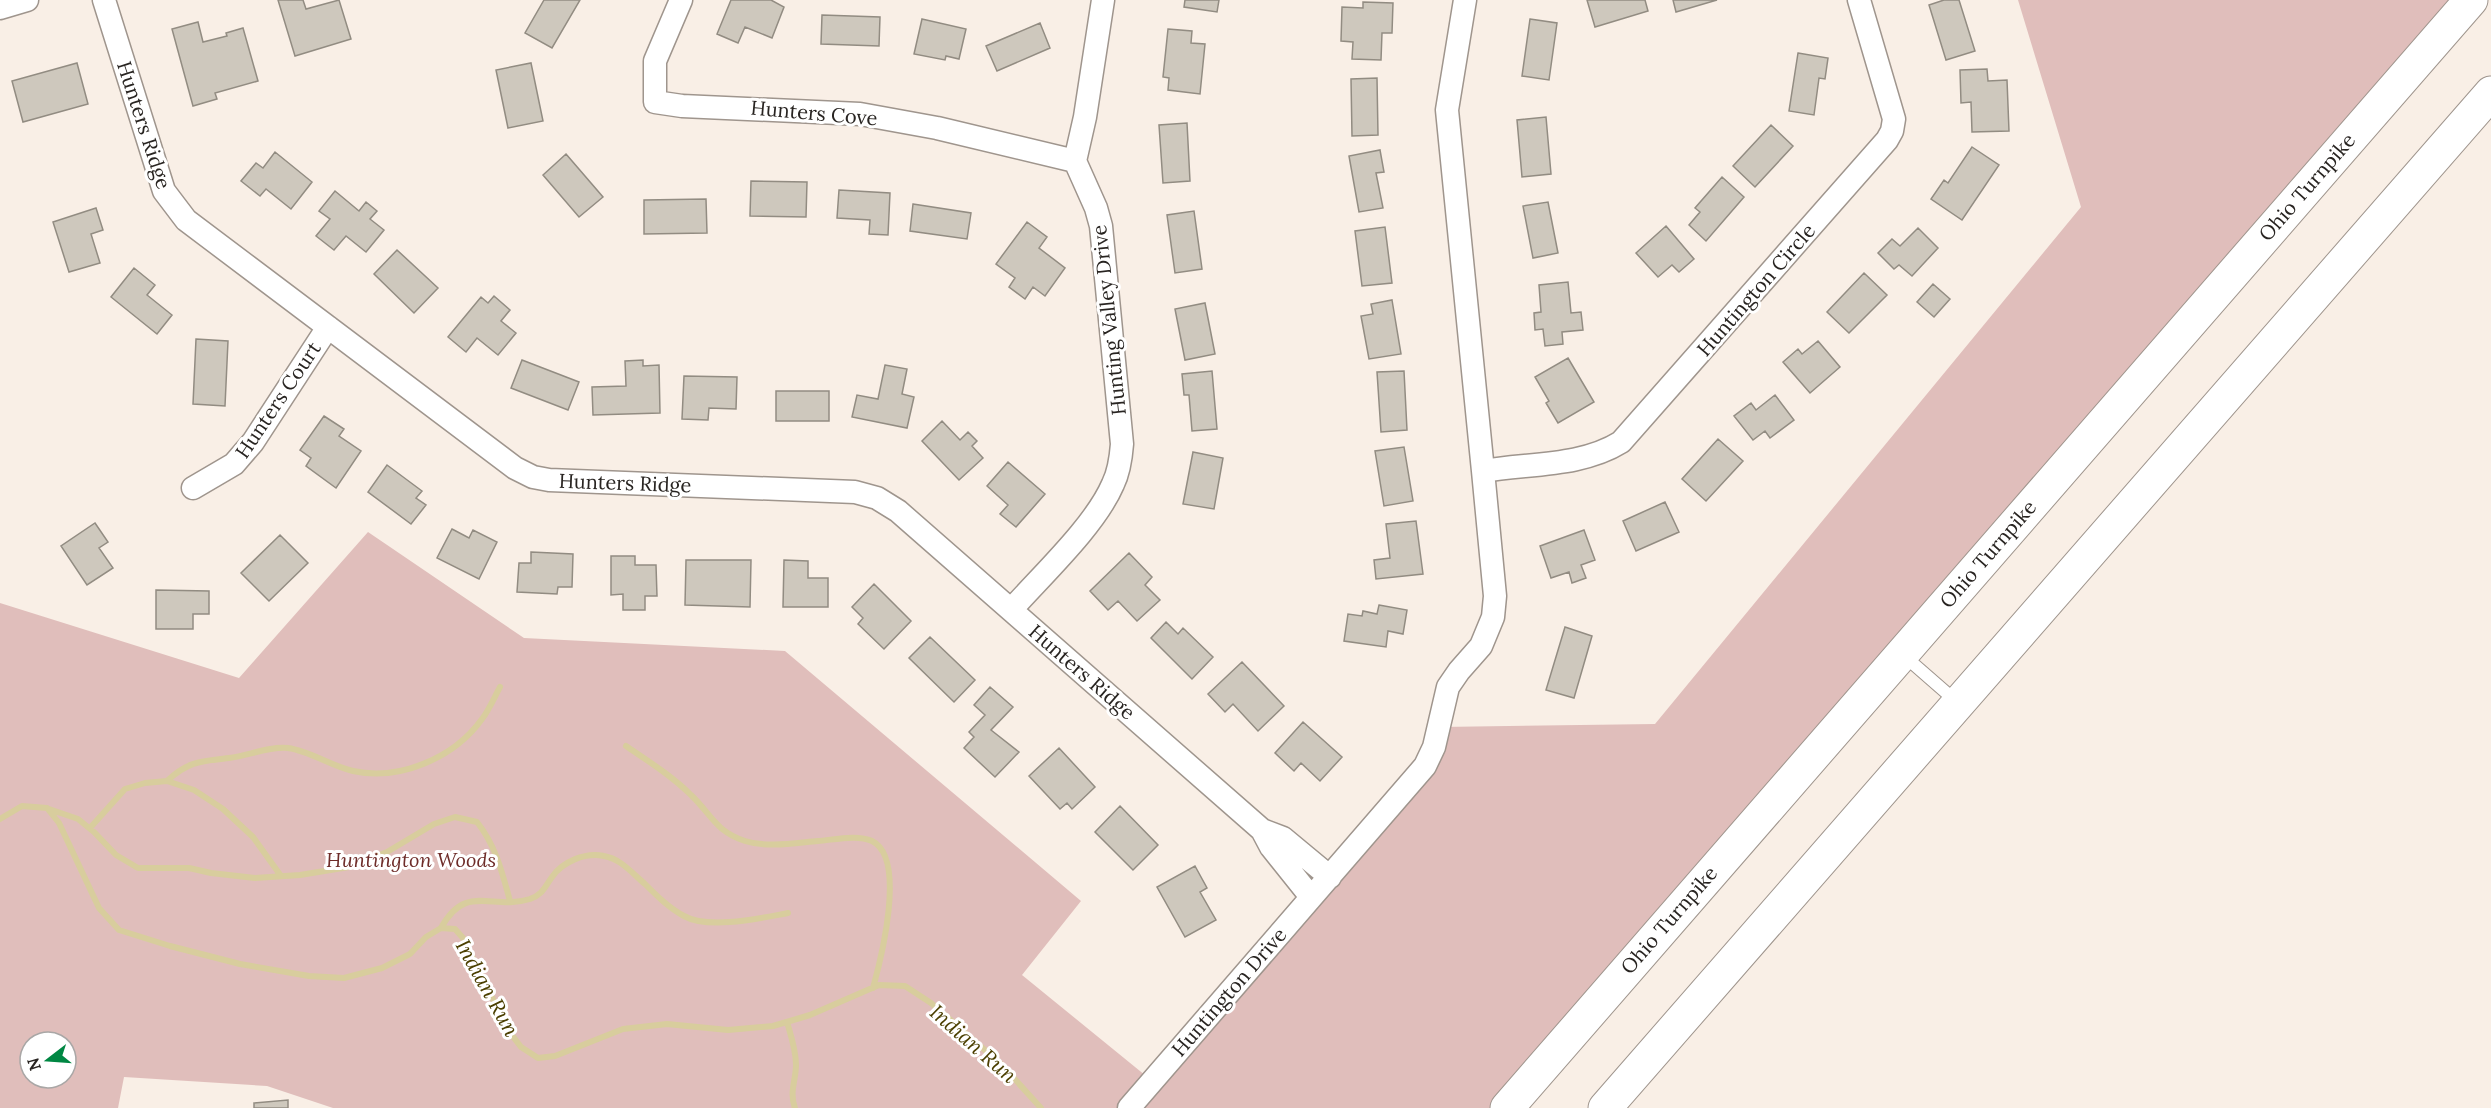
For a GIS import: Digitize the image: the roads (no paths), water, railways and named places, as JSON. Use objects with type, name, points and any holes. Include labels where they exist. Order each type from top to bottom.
[{"type":"highway","name":"Ohio Turnpike","points":[[1506,1108],[2471,0]]},
{"type":"highway","points":[[1605,1108],[2491,93]]},
{"type":"street","points":[[0,8],[27,0]]},
{"type":"street","name":"Hunters Ridge","points":[[104,0],[164,191],[186,220],[515,468],[533,477],[549,480],[855,492],[877,498],[898,511],[1262,830],[1282,838],[1330,877]]},
{"type":"street","name":"Hunters Cove","points":[[681,0],[655,61],[655,102],[682,106],[860,114],[937,128],[1075,161]]},
{"type":"street","points":[[1075,161],[1085,117],[1103,0]]},
{"type":"street","points":[[1330,877],[1425,766],[1434,747],[1448,687],[1481,646],[1493,617],[1495,596],[1447,110],[1465,0]]},
{"type":"street","name":"Huntington Circle","points":[[1483,471],[1588,458],[1607,451],[1621,442],[1887,140],[1892,131],[1894,119],[1859,0]]},
{"type":"street","name":"Hunting Valley Drive","points":[[1011,610],[1103,505],[1114,482],[1121,458],[1122,444],[1101,226],[1096,208],[1075,161]]},
{"type":"street","name":"Hunters Court","points":[[193,488],[234,464],[253,442],[328,327]]},
{"type":"street","name":"Hunters Ridge","points":[[1262,830],[1271,847],[1311,897]]},
{"type":"street","name":"Huntington Drive","points":[[1129,1108],[1330,877]]},
{"type":"lane","points":[[1902,653],[1958,704]]},
{"type":"waterway","points":[[167,781],[182,769],[196,763],[281,748],[304,752],[353,771],[389,773],[407,769],[425,763],[457,745],[482,719],[500,687]]},
{"type":"waterway","points":[[626,746],[676,781],[720,827],[745,841],[772,845],[845,838],[872,841],[882,851],[888,867],[890,887],[889,910],[873,988]]},
{"type":"waterway","points":[[90,828],[125,789],[145,783],[167,781],[194,790],[223,809],[253,837],[281,876]]},
{"type":"waterway","name":"Indian Run","points":[[0,819],[22,806],[47,808],[59,823],[99,908],[119,930],[240,964],[309,976],[344,978],[382,968],[410,954],[426,937],[441,928],[455,929],[463,938],[508,1030],[521,1047],[538,1058],[555,1056],[623,1029],[667,1024],[728,1030],[773,1026],[810,1015],[879,985],[905,986],[931,1003],[1002,1065],[1041,1108]]},
{"type":"waterway","points":[[49,809],[78,819],[116,855],[138,868],[189,868],[255,878],[300,875],[349,867],[387,852],[434,824],[455,817],[477,822],[484,831],[498,860],[510,901]]},
{"type":"waterway","points":[[441,928],[450,914],[470,902],[516,902],[530,899],[541,893],[562,867],[575,859],[589,855],[604,856],[621,863],[668,906],[695,920],[735,922],[788,913]]},
{"type":"waterway","points":[[787,1022],[796,1059],[793,1091],[795,1108]]},
{"type":"park label","name":"Huntington Woods","points":[[411,860]]}]
